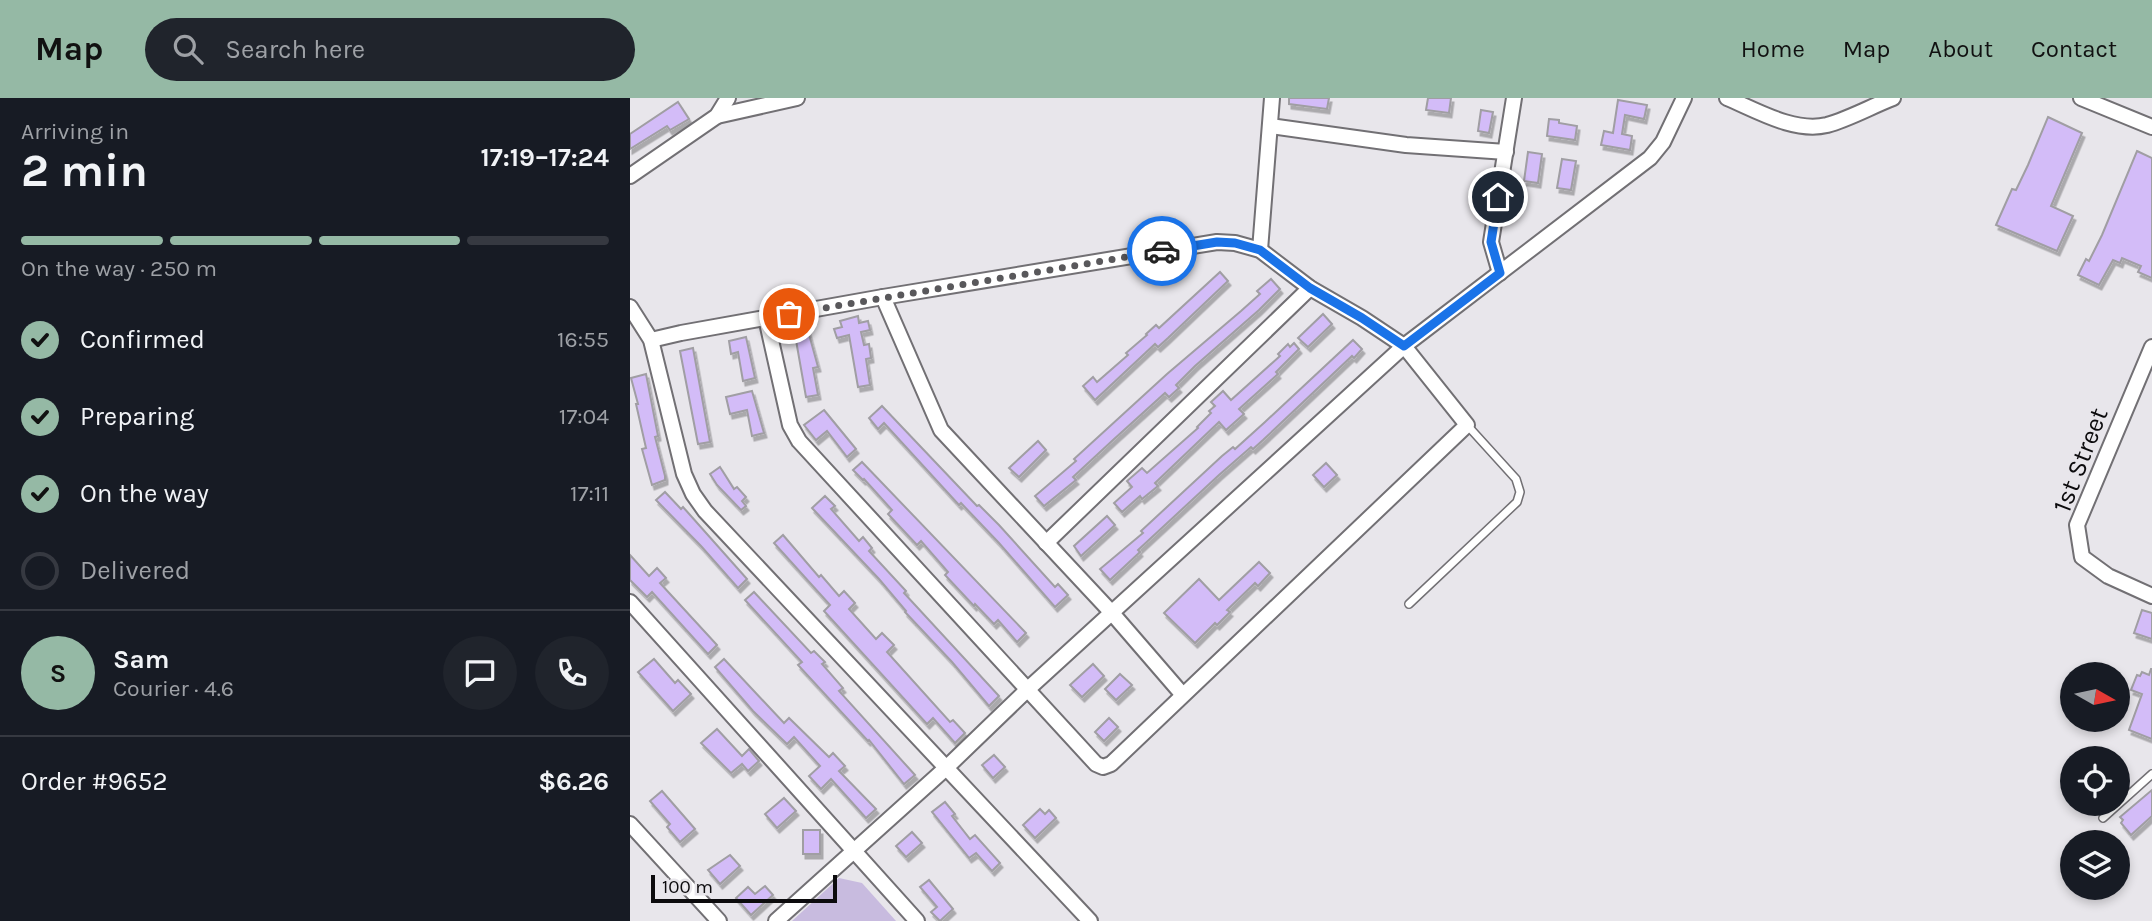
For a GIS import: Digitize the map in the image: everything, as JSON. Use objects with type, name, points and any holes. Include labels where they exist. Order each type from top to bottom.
[{"type":"street","points":[[717,116],[728,98]]},
{"type":"street","points":[[630,176],[717,116],[797,98]]},
{"type":"street","points":[[1260,250],[1272,98]]},
{"type":"street","points":[[1500,273],[1491,242],[1514,98]]},
{"type":"street","points":[[776,921],[1404,346],[1650,158],[1663,142],[1684,98]]},
{"type":"street","points":[[1727,98],[1778,120],[1805,125],[1825,125],[1893,98]]},
{"type":"street","points":[[2081,98],[2108,103],[2152,127]]},
{"type":"street","points":[[1270,126],[1406,145],[1506,152]]},
{"type":"street","points":[[652,340],[766,318],[883,297],[1217,242],[1235,243],[1260,250],[1310,288],[1404,346],[1467,425],[1111,764],[1104,767],[1096,764],[793,433],[766,318]]},
{"type":"street","points":[[1046,543],[1310,288]]},
{"type":"street","points":[[883,297],[941,430],[1112,613],[1182,694]]},
{"type":"street","points":[[630,307],[652,340],[684,474],[705,511],[1090,921]]},
{"type":"street","name":"1st Street","points":[[2152,347],[2077,525],[2082,557],[2108,576],[2152,596]]},
{"type":"street","points":[[630,602],[917,921]]},
{"type":"street","points":[[630,824],[719,921]]},
{"type":"lane","points":[[1409,604],[1517,502],[1520,492],[1516,478],[1467,425]]},
{"type":"lane","points":[[2103,818],[2152,774]]},
{"type":"shaded area","points":[[839,878],[862,883],[896,921],[792,921]]},
{"type":"building","points":[[1289,98],[1329,98],[1327,109],[1289,104]]},
{"type":"building","points":[[1428,98],[1451,98],[1449,113],[1426,110]]},
{"type":"building","points":[[1618,100],[1647,105],[1644,119],[1625,115],[1622,134],[1632,136],[1630,150],[1601,145],[1604,131],[1613,133]]},
{"type":"building","points":[[678,102],[689,119],[670,130],[667,126],[630,149],[630,134]]},
{"type":"building","points":[[1481,110],[1493,112],[1489,133],[1478,131]]},
{"type":"building","points":[[2048,117],[2082,133],[2051,206],[2073,216],[2057,251],[1996,225],[2012,189],[2016,190]]},
{"type":"building","points":[[1549,119],[1577,126],[1575,140],[1547,136]]},
{"type":"building","points":[[2137,151],[2152,158],[2152,278],[2138,272],[2141,266],[2122,258],[2120,263],[2113,260],[2099,285],[2078,275],[2086,259],[2089,261],[2102,235]]},
{"type":"building","points":[[1528,152],[1542,154],[1538,183],[1524,181]]},
{"type":"building","points":[[1562,159],[1576,161],[1571,190],[1557,188]]},
{"type":"building","points":[[1220,272],[1228,281],[1158,347],[1155,344],[1095,400],[1083,386],[1093,377],[1097,382],[1128,355],[1126,353],[1156,325],[1159,328]]},
{"type":"building","points":[[1271,279],[1280,289],[1259,310],[1195,366],[1176,385],[1179,388],[1169,397],[1165,393],[1073,477],[1076,480],[1044,506],[1035,496],[1076,461],[1074,459],[1167,374],[1260,294],[1257,291]]},
{"type":"building","points":[[1323,314],[1332,324],[1308,347],[1298,338]]},
{"type":"building","points":[[858,316],[859,323],[868,321],[870,330],[861,332],[864,345],[869,344],[871,358],[866,359],[870,385],[858,387],[849,335],[837,338],[834,329],[842,327],[840,321]]},
{"type":"building","points":[[807,327],[818,367],[813,368],[818,395],[806,397],[794,329]]},
{"type":"building","points":[[746,337],[755,378],[743,381],[738,352],[731,354],[729,341]]},
{"type":"building","points":[[1353,340],[1362,349],[1354,358],[1352,356],[1253,449],[1251,447],[1219,475],[1138,550],[1140,552],[1110,580],[1100,569],[1143,533],[1141,531],[1222,456],[1233,447],[1235,449]]},
{"type":"building","points":[[1294,343],[1299,349],[1276,372],[1278,374],[1239,409],[1244,414],[1226,430],[1219,422],[1155,483],[1158,486],[1142,499],[1140,496],[1122,512],[1114,503],[1132,487],[1127,481],[1142,468],[1147,473],[1198,428],[1215,406],[1211,402],[1223,391],[1231,400],[1280,356],[1278,354],[1288,344],[1290,347]]},
{"type":"building","points":[[693,348],[710,442],[698,444],[680,351]]},
{"type":"building","points":[[646,374],[658,436],[655,437],[665,476],[665,480],[652,485],[642,449],[646,448],[631,378]]},
{"type":"building","points":[[752,391],[764,433],[752,436],[747,410],[730,414],[726,397]]},
{"type":"building","points":[[882,406],[977,506],[999,525],[1055,587],[1058,584],[1068,595],[1055,607],[999,543],[961,503],[959,505],[884,423],[878,429],[869,418]]},
{"type":"building","points":[[824,410],[856,449],[847,457],[827,431],[816,440],[804,425]]},
{"type":"building","points":[[1038,441],[1046,450],[1019,477],[1009,468]]},
{"type":"building","points":[[862,462],[1026,633],[1017,642],[998,620],[994,624],[975,604],[974,606],[945,575],[948,572],[921,541],[917,545],[888,514],[892,510],[853,470]]},
{"type":"building","points":[[1326,463],[1337,475],[1324,487],[1313,475]]},
{"type":"building","points":[[720,467],[734,489],[737,487],[746,497],[742,501],[746,506],[741,510],[710,474]]},
{"type":"building","points":[[665,492],[681,509],[683,507],[747,579],[738,588],[656,500]]},
{"type":"building","points":[[825,496],[835,506],[831,509],[859,541],[863,537],[872,548],[869,551],[906,591],[904,593],[999,696],[989,706],[879,579],[812,508]]},
{"type":"building","points":[[1107,516],[1115,525],[1081,556],[1074,546]]},
{"type":"building","points":[[783,535],[839,596],[844,591],[855,603],[849,609],[876,639],[882,633],[894,645],[887,652],[950,722],[953,720],[965,733],[955,743],[933,718],[927,724],[824,611],[830,605],[774,543]]},
{"type":"building","points":[[630,555],[649,576],[657,568],[666,578],[660,583],[717,645],[708,654],[652,592],[647,597],[630,580]]},
{"type":"building","points":[[1259,562],[1270,573],[1258,586],[1255,583],[1227,610],[1230,612],[1217,625],[1215,623],[1195,643],[1164,613],[1199,579],[1219,600]]},
{"type":"building","points":[[754,592],[811,653],[814,651],[825,662],[822,664],[843,688],[839,691],[915,775],[904,784],[869,740],[798,665],[802,662],[745,600]]},
{"type":"building","points":[[2142,610],[2152,613],[2152,639],[2134,633]]},
{"type":"building","points":[[654,659],[675,683],[678,680],[691,694],[673,711],[638,672]]},
{"type":"building","points":[[724,659],[784,723],[789,718],[829,757],[833,753],[845,766],[839,771],[876,809],[866,818],[831,779],[821,789],[809,776],[820,766],[794,737],[787,744],[753,711],[715,667]]},
{"type":"building","points":[[1093,664],[1104,676],[1082,697],[1070,685]]},
{"type":"building","points":[[2152,669],[2152,739],[2130,730],[2142,694],[2131,690],[2137,675],[2140,676],[2142,672],[2149,675]]},
{"type":"building","points":[[1120,674],[1132,685],[1116,700],[1105,689]]},
{"type":"building","points":[[1109,718],[1118,727],[1104,741],[1095,732]]},
{"type":"building","points":[[717,729],[742,756],[749,749],[759,761],[748,771],[742,764],[731,773],[701,743]]},
{"type":"building","points":[[994,755],[1005,767],[993,778],[982,765]]},
{"type":"building","points":[[2152,790],[2152,816],[2131,835],[2130,830],[2121,823],[2123,820],[2120,817],[2130,816],[2130,809]]},
{"type":"building","points":[[662,791],[695,829],[680,842],[667,827],[670,824],[650,801]]},
{"type":"building","points":[[784,798],[796,811],[777,828],[765,814]]},
{"type":"building","points":[[945,802],[970,839],[975,835],[1000,863],[992,871],[976,853],[969,858],[932,812]]},
{"type":"building","points":[[1040,809],[1045,814],[1049,810],[1056,818],[1035,838],[1023,825]]},
{"type":"building","points":[[803,830],[820,830],[820,854],[803,854]]},
{"type":"building","points":[[912,832],[922,843],[906,857],[896,846]]},
{"type":"building","points":[[730,855],[740,866],[720,884],[708,870]]},
{"type":"building","points":[[929,880],[953,909],[940,921],[931,912],[937,907],[920,887]]},
{"type":"building","points":[[765,886],[773,895],[751,915],[736,898],[748,887],[755,894]]},
{"type":"way so far","points":[[789,314],[1162,251]]},
{"type":"route","points":[[1162,251],[1217,242],[1235,243],[1260,250],[1310,288],[1404,346],[1500,273],[1491,242],[1498,197]]}]
